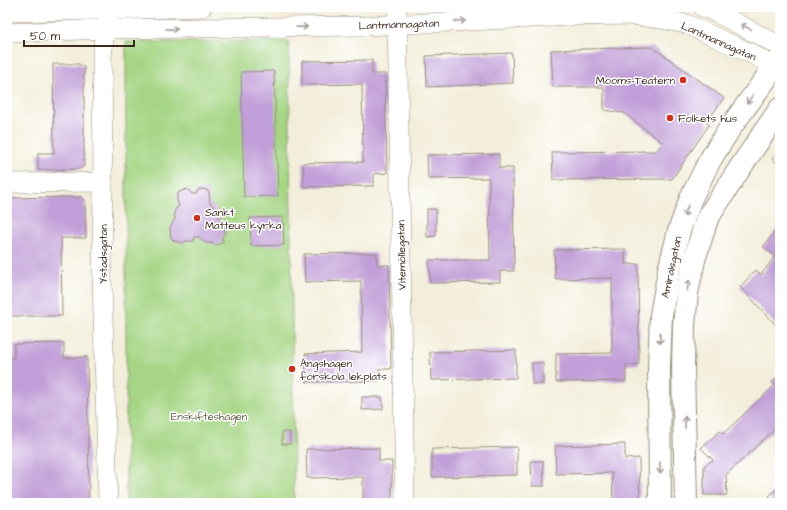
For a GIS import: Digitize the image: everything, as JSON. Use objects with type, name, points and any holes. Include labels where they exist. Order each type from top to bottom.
[{"type":"main road","name":"Amiralsgatan","points":[[660,503],[659,367],[661,315],[669,270],[677,238],[691,198],[710,160],[730,128],[761,85],[778,66]]},
{"type":"main road","name":"Amiralsgatan","points":[[686,503],[684,324],[687,293],[694,260],[707,220],[780,109]]},
{"type":"street","points":[[7,12],[112,8],[202,7]]},
{"type":"street","name":"Lantmannagatan","points":[[702,7],[717,12],[780,46]]},
{"type":"street","name":"Ystadsgatan","points":[[108,503],[102,276],[102,56],[105,29],[112,8]]},
{"type":"street","name":"Lantmannagatan","points":[[7,33],[397,16],[630,15],[686,24],[778,66]]},
{"type":"street","name":"Vitemöllegatan","points":[[397,16],[405,503]]},
{"type":"street","points":[[7,182],[103,182]]},
{"type":"green space","name":"Enskifteshagen","points":[[289,41],[294,503],[126,503],[126,42]]},
{"type":"building","name":"Folkets hus","points":[[652,47],[724,98],[707,122],[709,125],[672,179],[553,180],[552,152],[656,151],[663,143],[624,113],[604,110],[604,87],[553,87],[551,50]]},
{"type":"building","points":[[512,53],[513,83],[427,87],[426,56]]},
{"type":"building","points":[[372,60],[372,74],[385,74],[387,173],[374,174],[374,186],[304,187],[303,163],[363,162],[362,84],[302,85],[302,61]]},
{"type":"building","points":[[53,64],[79,64],[84,67],[84,166],[80,169],[38,170],[38,153],[54,153]]},
{"type":"building","points":[[274,71],[278,196],[244,197],[241,72]]},
{"type":"building","points":[[780,149],[780,165],[772,159]]},
{"type":"building","points":[[499,154],[499,168],[513,168],[514,271],[500,271],[500,282],[430,283],[429,260],[490,260],[489,178],[428,179],[427,155]]},
{"type":"building","name":"Sankt Matteus kyrka","points":[[187,189],[192,194],[196,194],[198,190],[207,190],[209,193],[210,203],[215,208],[225,229],[225,233],[222,237],[223,242],[215,246],[213,243],[206,243],[199,237],[194,237],[193,241],[186,241],[183,243],[174,241],[171,238],[170,228],[175,219],[174,213],[176,208],[179,206],[177,196],[179,192]]},
{"type":"building","points":[[81,197],[85,200],[86,238],[61,238],[62,316],[7,316],[7,198]]},
{"type":"building","points":[[427,209],[436,209],[436,236],[427,237]]},
{"type":"building","points":[[283,217],[284,245],[251,246],[250,218]]},
{"type":"building","points":[[777,229],[780,231],[780,329],[740,287],[756,270],[761,275],[775,256],[763,247]]},
{"type":"building","points":[[625,249],[625,264],[638,264],[639,364],[626,365],[626,381],[556,382],[556,354],[612,353],[612,278],[555,279],[554,250]]},
{"type":"building","points":[[376,253],[377,265],[389,265],[391,369],[379,369],[379,381],[306,382],[305,354],[362,352],[361,281],[305,282],[304,254]]},
{"type":"building","points":[[64,343],[64,358],[87,357],[89,503],[7,503],[7,358],[14,358],[14,344]]},
{"type":"building","points":[[516,350],[516,378],[431,380],[430,352]]},
{"type":"building","points":[[532,363],[543,363],[543,384],[532,384]]},
{"type":"building","points":[[780,375],[780,424],[726,475],[727,495],[704,495],[704,466],[713,460],[701,448],[720,431],[723,434],[775,385],[772,382]]},
{"type":"building","points":[[362,397],[382,397],[383,409],[362,410]]},
{"type":"building","points":[[282,432],[290,432],[290,444],[282,444]]},
{"type":"building","points":[[625,444],[625,459],[639,458],[640,503],[613,503],[612,473],[556,474],[555,446]]},
{"type":"building","points":[[517,447],[517,475],[432,477],[432,449]]},
{"type":"building","points":[[379,448],[379,461],[392,461],[392,503],[363,503],[363,477],[307,478],[306,449]]},
{"type":"building","points":[[531,461],[543,461],[544,486],[532,486]]},
{"type":"building","points":[[780,486],[780,503],[770,503],[773,500],[769,496]]},
{"type":"place","name":"Mooms-Teatern","points":[[683,80]]},
{"type":"place","name":"Folkets hus","points":[[670,118]]},
{"type":"place","name":"Sankt Matteus kyrka","points":[[197,218]]},
{"type":"place","name":"Ängshagen förskola lekplats","points":[[292,369]]}]
